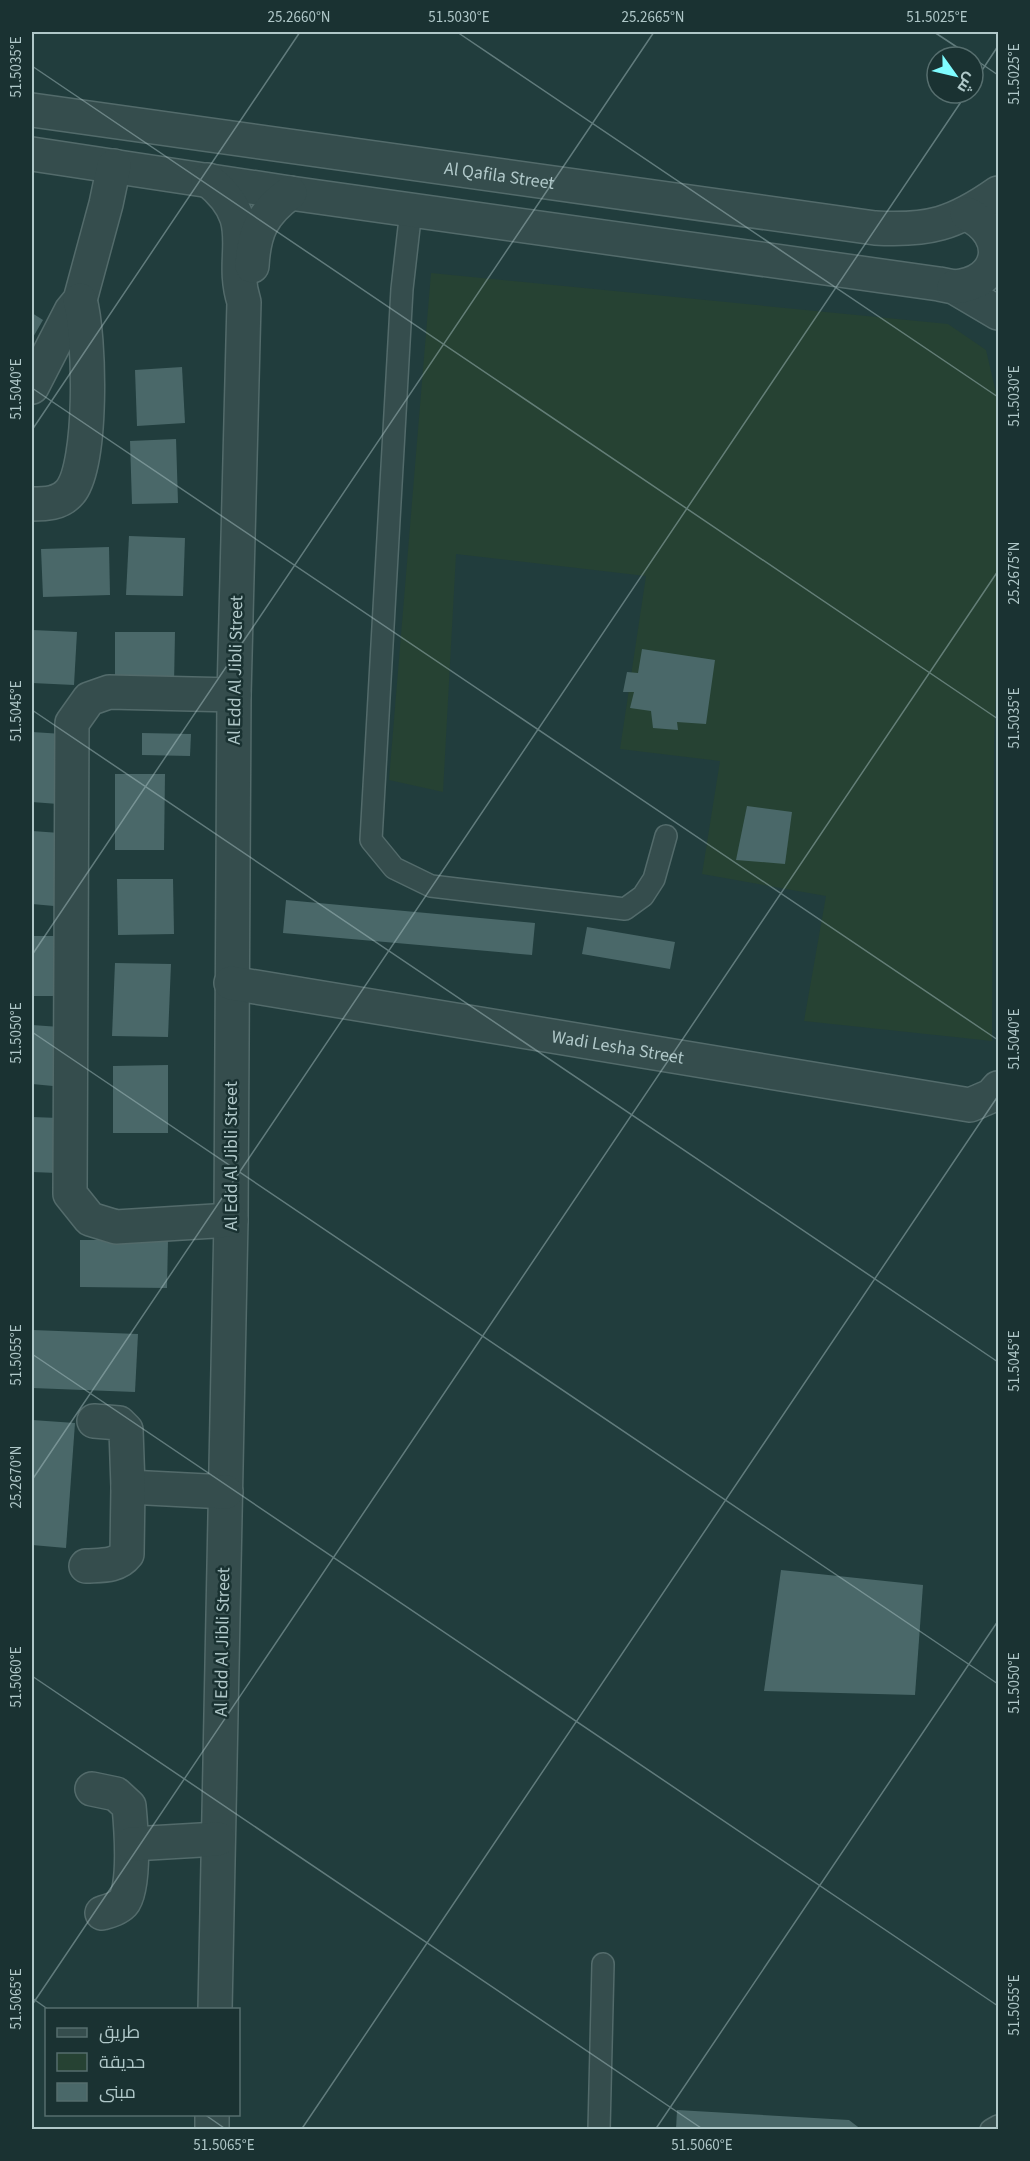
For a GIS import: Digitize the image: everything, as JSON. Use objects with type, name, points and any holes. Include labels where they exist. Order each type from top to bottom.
[{"type":"street","name":"Al Qafila Street","points":[[32,110],[875,228],[906,230],[938,225],[967,214],[999,193]]},
{"type":"street","points":[[32,154],[954,287],[968,287],[980,281],[990,271],[995,257],[995,243],[990,230],[980,220],[967,214]]},
{"type":"street","points":[[32,387],[71,311],[80,300],[114,166]]},
{"type":"street","name":"Al Edd Al Jibli Street","points":[[208,180],[222,192],[232,206],[238,222],[241,239],[239,281],[244,302],[234,695],[231,1220],[215,2008]]},
{"type":"street","name":"Al Edd Al Jibli Street","points":[[244,302],[250,282],[253,245],[257,230],[271,209],[290,193]]},
{"type":"street","points":[[954,287],[999,313]]},
{"type":"street","points":[[32,504],[51,504],[70,493],[79,473],[87,414],[85,316],[80,300]]},
{"type":"street","points":[[231,1220],[116,1227],[90,1219],[70,1194],[72,723],[89,699],[109,693],[234,695]]},
{"type":"street","name":"Wadi Lesha Street","points":[[231,983],[970,1105],[991,1096],[999,1088]]},
{"type":"street","points":[[86,1566],[114,1564],[122,1561],[127,1554],[126,1430],[119,1423],[94,1421]]},
{"type":"street","points":[[128,1488],[226,1492]]},
{"type":"street","points":[[92,1789],[116,1794],[129,1806],[132,1844],[128,1893],[124,1902],[117,1908],[102,1913]]},
{"type":"street","points":[[132,1844],[218,1839]]},
{"type":"lane","points":[[411,210],[402,289],[371,840],[394,868],[431,886],[625,909],[643,896],[654,879],[666,836]]},
{"type":"lane","points":[[599,2130],[603,1964]]},
{"type":"lane","points":[[991,2130],[999,2126]]},
{"type":"green space","points":[[431,273],[948,324],[986,350],[998,401],[998,639],[994,743],[992,1041],[804,1021],[826,896],[702,874],[720,761],[620,749],[646,576],[456,554],[443,792],[389,780]]},
{"type":"building","points":[[32,313],[43,320],[32,339]]},
{"type":"building","points":[[182,367],[185,423],[137,426],[135,370]]},
{"type":"building","points":[[176,439],[178,503],[132,504],[130,441]]},
{"type":"building","points":[[129,536],[185,538],[183,596],[126,595]]},
{"type":"building","points":[[109,547],[110,595],[43,597],[41,549]]},
{"type":"building","points":[[32,630],[77,632],[74,685],[32,683]]},
{"type":"building","points":[[115,632],[175,632],[174,684],[115,684]]},
{"type":"building","points":[[642,649],[715,660],[706,724],[677,722],[678,730],[653,728],[651,711],[630,708],[634,692],[623,692],[627,672],[638,673]]},
{"type":"building","points":[[32,732],[63,734],[58,804],[32,802]]},
{"type":"building","points":[[142,733],[191,734],[190,756],[142,755]]},
{"type":"building","points":[[115,774],[165,774],[164,850],[115,850]]},
{"type":"building","points":[[747,806],[792,812],[785,864],[736,860]]},
{"type":"building","points":[[32,831],[60,833],[54,906],[32,904]]},
{"type":"building","points":[[117,879],[173,879],[174,934],[118,935]]},
{"type":"building","points":[[286,900],[535,923],[532,955],[283,933]]},
{"type":"building","points":[[587,927],[675,942],[670,969],[582,954]]},
{"type":"building","points":[[32,936],[61,936],[61,996],[32,996]]},
{"type":"building","points":[[115,963],[171,964],[168,1037],[112,1036]]},
{"type":"building","points":[[32,1025],[60,1027],[53,1086],[32,1084]]},
{"type":"building","points":[[168,1065],[168,1133],[113,1133],[113,1066]]},
{"type":"building","points":[[32,1117],[59,1118],[57,1173],[32,1172]]},
{"type":"building","points":[[80,1240],[168,1240],[167,1288],[80,1287]]},
{"type":"building","points":[[32,1330],[138,1334],[135,1392],[32,1388]]},
{"type":"building","points":[[32,1420],[75,1423],[66,1548],[32,1545]]},
{"type":"building","points":[[781,1570],[923,1585],[915,1695],[764,1691]]},
{"type":"building","points":[[677,2110],[849,2120],[862,2130],[676,2130]]}]
